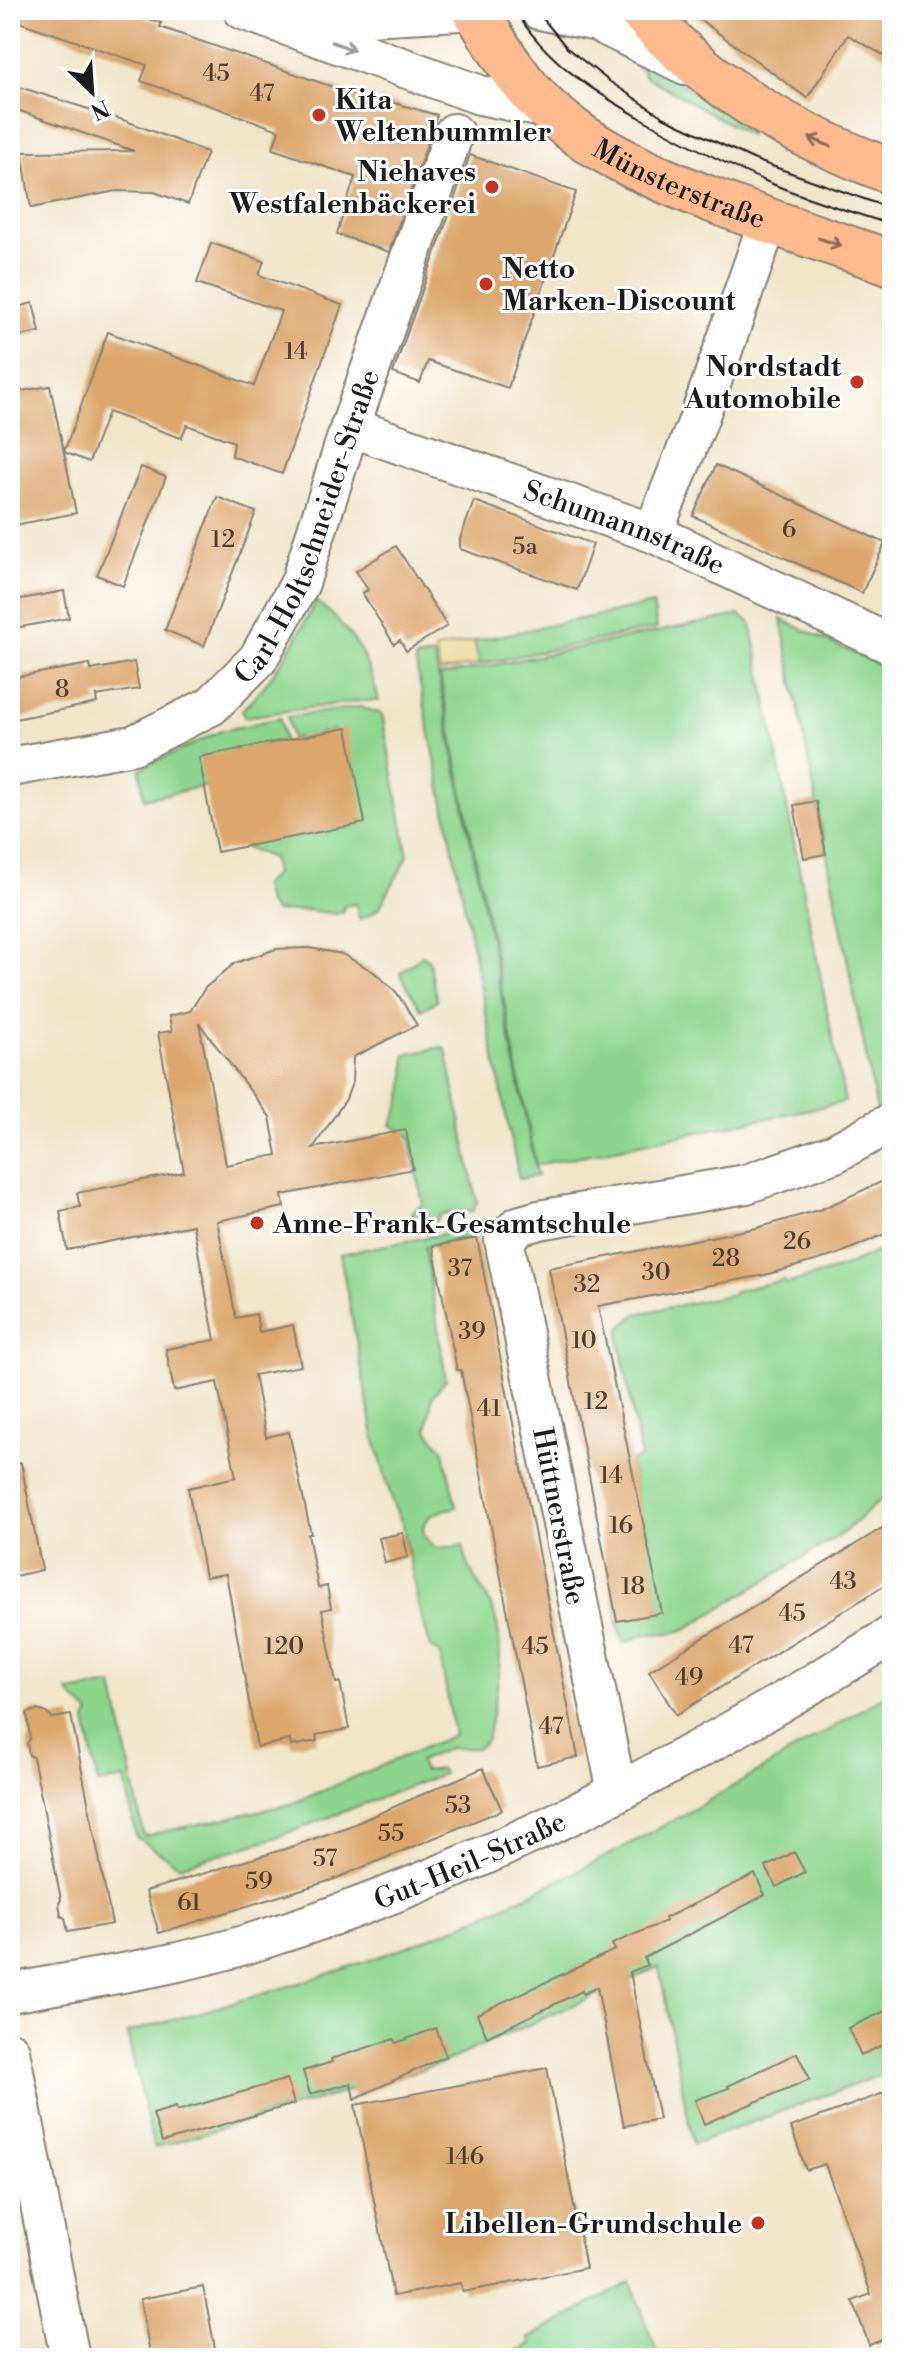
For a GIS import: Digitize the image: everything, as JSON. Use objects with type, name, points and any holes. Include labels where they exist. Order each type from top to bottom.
[{"type":"main road","name":"Münsterstraße","points":[[476,10],[520,81],[547,109],[598,149],[673,185],[768,222],[892,263]]},
{"type":"main road","points":[[640,10],[712,79],[799,133],[892,172]]},
{"type":"street","points":[[243,10],[480,95],[547,109]]},
{"type":"street","points":[[327,10],[351,17],[476,10]]},
{"type":"street","points":[[539,10],[597,22],[712,79]]},
{"type":"street","name":"Carl-Holtschneider-Straße","points":[[10,767],[133,745],[211,706],[258,659],[300,583],[350,427],[454,133]]},
{"type":"street","points":[[653,533],[698,421],[768,222]]},
{"type":"street","name":"Schumannstraße","points":[[350,427],[653,533],[892,645]]},
{"type":"street","name":"Hüttnerstraße","points":[[617,1792],[504,1240],[518,1226],[539,1220],[746,1184],[835,1153],[892,1122]]},
{"type":"street","name":"Gut-Heil-Straße","points":[[10,1993],[178,1961],[253,1942],[393,1892],[617,1792],[760,1716],[892,1635]]},
{"type":"street","points":[[10,2051],[70,2358]]},
{"type":"green space","points":[[597,39],[660,69],[751,131],[749,135],[643,75],[644,71]]},
{"type":"green space","points":[[316,601],[340,622],[357,645],[379,701],[244,717],[242,710],[284,659]]},
{"type":"green space","points":[[653,604],[657,628],[479,664],[474,641]]},
{"type":"green space","points":[[739,615],[751,623],[845,1102],[536,1165],[440,676]]},
{"type":"green space","points":[[781,619],[892,671],[892,1102],[877,1112]]},
{"type":"green space","points":[[434,655],[537,1176],[519,1179],[415,659]]},
{"type":"green space","points":[[360,707],[382,714],[408,856],[380,907],[371,914],[359,919],[356,904],[343,906],[344,911],[336,914],[307,910],[275,912],[267,903],[263,885],[275,874],[272,858],[242,846],[335,732],[296,737],[292,741],[287,717]]},
{"type":"green space","points":[[280,718],[284,742],[234,749],[205,786],[144,799],[140,769],[221,731]]},
{"type":"green space","points":[[423,955],[429,960],[437,1001],[421,1010],[400,973]]},
{"type":"green space","points":[[441,1047],[446,1050],[477,1202],[473,1211],[441,1214],[435,1221],[423,1224],[413,1218],[412,1212],[423,1204],[410,1136],[391,1125],[403,1091],[405,1055]]},
{"type":"green space","points":[[475,1228],[477,1236],[425,1247],[446,1379],[432,1397],[427,1430],[444,1451],[456,1507],[431,1516],[423,1527],[428,1540],[436,1548],[463,1546],[468,1565],[491,1606],[496,1622],[499,1673],[487,1740],[478,1748],[449,1748],[419,1761],[424,1771],[441,1769],[443,1774],[277,1837],[180,1866],[136,1837],[125,1779],[98,1784],[86,1721],[90,1714],[68,1692],[113,1685],[144,1836],[291,1804],[454,1735],[440,1654],[431,1648],[418,1604],[403,1525],[393,1504],[374,1436],[340,1254]]},
{"type":"green space","points":[[892,1245],[892,1490],[843,1533],[686,1629],[647,1634],[623,1643],[617,1621],[661,1613],[630,1461],[641,1458],[620,1328],[637,1314],[784,1280],[786,1284],[841,1268]]},
{"type":"green space","points":[[892,1691],[892,2071],[693,2144],[659,1967],[440,2064],[154,2148],[127,2033],[375,1958],[513,1902],[678,1818]]},
{"type":"green space","points":[[631,2282],[659,2358],[520,2358],[516,2351],[531,2344],[529,2338]]},
{"type":"sand","points":[[474,641],[479,664],[440,672],[435,649]]},
{"type":"building","points":[[10,10],[123,10],[161,23],[160,27],[379,103],[380,99],[437,115],[389,252],[337,234],[355,177],[273,149],[279,130],[141,81],[147,65],[10,19]]},
{"type":"building","points":[[687,10],[892,10],[892,60],[848,35],[807,98]]},
{"type":"building","points":[[10,84],[126,121],[207,152],[188,204],[154,192],[116,191],[31,208],[22,152],[134,151],[14,109]]},
{"type":"building","points":[[470,155],[576,192],[508,388],[428,361],[420,383],[393,373]]},
{"type":"building","points":[[211,243],[264,261],[259,275],[342,305],[282,474],[232,456],[234,442],[187,425],[181,438],[108,412],[89,462],[64,452],[108,332],[254,386],[281,311],[197,283]]},
{"type":"building","points":[[33,303],[40,332],[10,338],[10,309]]},
{"type":"building","points":[[50,386],[76,513],[10,526],[10,393]]},
{"type":"building","points":[[716,465],[885,543],[862,593],[693,516]]},
{"type":"building","points":[[141,467],[166,477],[123,586],[97,575]]},
{"type":"building","points":[[217,497],[256,512],[204,646],[165,630]]},
{"type":"building","points":[[474,501],[593,544],[577,590],[460,549],[460,539]]},
{"type":"building","points":[[396,546],[447,626],[406,651],[400,640],[394,644],[362,593],[368,590],[356,571]]},
{"type":"building","points":[[64,591],[69,618],[10,629],[10,601]]},
{"type":"building","points":[[134,662],[139,689],[96,696],[97,703],[10,720],[10,678],[90,664],[91,670]]},
{"type":"building","points":[[347,728],[365,823],[217,852],[199,757]]},
{"type":"building","points":[[816,801],[826,854],[804,858],[794,805]]},
{"type":"building","points":[[309,948],[342,954],[374,972],[397,993],[417,1025],[353,1057],[352,1083],[346,1099],[313,1148],[406,1130],[413,1169],[282,1195],[284,1207],[217,1221],[236,1318],[256,1314],[259,1332],[293,1325],[301,1366],[254,1375],[266,1437],[289,1432],[311,1534],[308,1534],[318,1588],[327,1586],[331,1608],[322,1610],[336,1683],[340,1682],[349,1729],[316,1735],[317,1741],[291,1746],[290,1740],[257,1747],[226,1574],[205,1577],[188,1488],[236,1477],[217,1382],[174,1391],[166,1349],[215,1340],[193,1225],[67,1250],[60,1211],[80,1207],[77,1193],[184,1172],[158,1033],[172,1031],[169,1016],[190,1011],[205,988],[235,963],[276,949]],"holes":[[[199,1023],[270,1117],[277,1155],[226,1165]]]},
{"type":"building","points":[[892,1177],[892,1231],[836,1255],[765,1275],[598,1306],[662,1613],[617,1621],[549,1268],[757,1228],[822,1209]]},
{"type":"building","points":[[477,1238],[578,1757],[537,1766],[461,1370],[457,1370],[433,1246]]},
{"type":"building","points":[[21,1463],[42,1570],[10,1577],[10,1465]]},
{"type":"building","points":[[892,1522],[892,1581],[676,1715],[649,1671]]},
{"type":"building","points":[[403,1533],[408,1557],[385,1563],[379,1538]]},
{"type":"building","points":[[36,1710],[52,1718],[71,1715],[112,1924],[68,1932],[65,1918],[61,1916],[61,1900],[41,1796],[27,1743],[30,1739],[27,1713]]},
{"type":"building","points":[[483,1768],[502,1810],[332,1880],[159,1933],[146,1891],[350,1826]]},
{"type":"building","points":[[794,1852],[805,1872],[776,1887],[766,1867]]},
{"type":"building","points":[[755,1874],[765,1895],[644,1958],[647,1965],[630,1972],[659,2119],[624,2126],[597,1987],[583,1994],[582,1991],[487,2037],[477,2014],[615,1950],[612,1944],[666,1921],[665,1918]]},
{"type":"building","points":[[892,2008],[892,2041],[861,2055],[848,2028]]},
{"type":"building","points":[[436,2028],[446,2056],[354,2099],[351,2083],[310,2094],[303,2071],[332,2062],[331,2059],[394,2039],[396,2043]]},
{"type":"building","points":[[797,2053],[810,2079],[704,2124],[695,2100],[729,2088]]},
{"type":"building","points":[[547,2068],[586,2268],[463,2292],[461,2283],[393,2296],[355,2105]]},
{"type":"building","points":[[287,2079],[294,2104],[162,2142],[153,2114],[176,2107],[177,2111]]},
{"type":"building","points":[[892,2090],[892,2342],[887,2338],[869,2345],[853,2301],[871,2294],[825,2164],[806,2170],[791,2127]]},
{"type":"building","points":[[203,2287],[217,2358],[151,2358],[140,2299]]},
{"type":"tram line","points":[[515,10],[541,45],[572,74],[644,120],[764,181],[892,225]]},
{"type":"tram line","points":[[536,10],[567,48],[663,117],[755,160],[892,209]]},
{"type":"place","name":"Kita Weltenbummler","points":[[319,115]]},
{"type":"place","name":"Niehaves Westfalenbäckerei","points":[[492,187]]},
{"type":"place","name":"Netto Marken-Discount","points":[[486,284]]},
{"type":"place","name":"Nordstadt Automobile","points":[[857,382]]},
{"type":"place","name":"Anne-Frank-Gesamtschule","points":[[257,1223]]},
{"type":"place","name":"Libellen-Grundschule","points":[[758,2223]]}]
